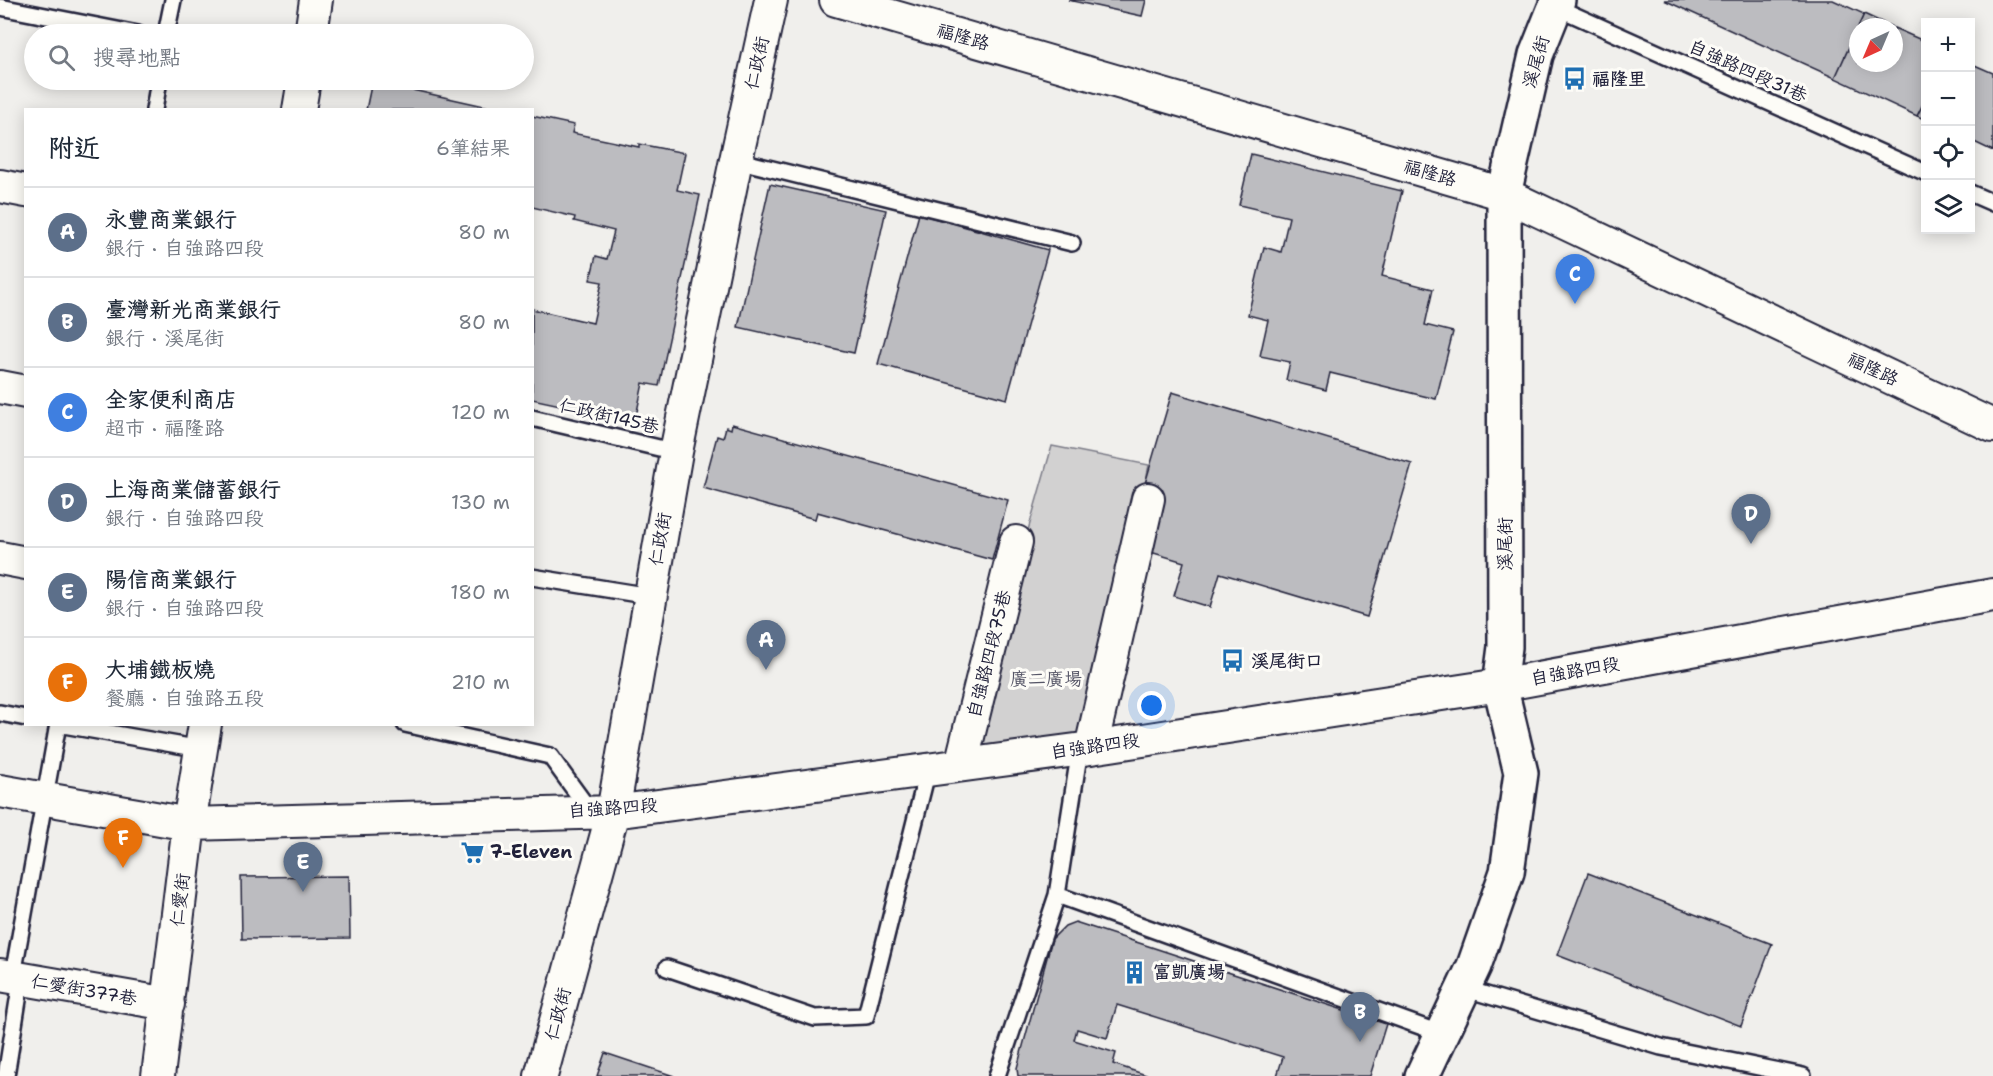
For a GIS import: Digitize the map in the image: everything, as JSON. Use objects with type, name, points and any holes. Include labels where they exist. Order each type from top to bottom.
[{"type":"street","points":[[312,24],[316,0]]},
{"type":"street","name":"仁政街","points":[[541,1076],[650,596],[676,452],[771,0]]},
{"type":"street","name":"福隆路","points":[[844,1],[1504,194],[1993,426]]},
{"type":"street","name":"溪尾街","points":[[1422,1076],[1463,988],[1508,872],[1521,773],[1500,685],[1505,647],[1504,194],[1536,55],[1556,3]]},
{"type":"street","points":[[299,108],[302,90]]},
{"type":"street","points":[[0,186],[24,191]]},
{"type":"street","points":[[0,387],[24,392]]},
{"type":"street","points":[[1085,748],[1148,499]]},
{"type":"street","name":"自強路四段75巷","points":[[962,765],[1016,542]]},
{"type":"street","points":[[0,558],[24,562]]},
{"type":"street","name":"自強路四段","points":[[0,790],[189,824],[602,811],[1085,748],[1500,685],[1993,595]]},
{"type":"street","name":"仁愛街","points":[[158,1076],[189,824],[203,737]]},
{"type":"street","name":"仁愛街377巷","points":[[8,977],[168,1004]]},
{"type":"lane","points":[[168,24],[172,0]]},
{"type":"lane","name":"自強路四段31巷","points":[[1556,3],[1921,170]]},
{"type":"lane","points":[[1,8],[85,24]]},
{"type":"lane","points":[[154,108],[157,90]]},
{"type":"lane","points":[[736,160],[1072,243]]},
{"type":"lane","points":[[1975,195],[1993,203]]},
{"type":"lane","name":"仁政街145巷","points":[[534,417],[676,452]]},
{"type":"lane","points":[[534,577],[650,596]]},
{"type":"lane","points":[[0,713],[24,718]]},
{"type":"lane","points":[[6,1076],[19,994],[8,977],[15,964],[58,726]]},
{"type":"lane","points":[[80,726],[203,737]]},
{"type":"lane","points":[[414,726],[550,756],[602,811]]},
{"type":"lane","points":[[997,1076],[1057,895],[1085,748]]},
{"type":"lane","points":[[668,968],[815,1018],[866,1016],[928,770]]},
{"type":"lane","points":[[1057,895],[1442,1034]]},
{"type":"lane","points":[[1463,988],[1661,1047],[1803,1076]]},
{"type":"green space","name":"廣二廣場","points":[[1052,446],[1149,465],[1094,733],[966,748]]},
{"type":"building","points":[[1068,0],[1146,0],[1142,16]]},
{"type":"building","points":[[1664,0],[1833,0],[1864,14],[1862,18],[1849,18],[1849,47],[1835,78]]},
{"type":"building","points":[[1903,32],[1921,40],[1921,108],[1917,116],[1835,78],[1849,47],[1849,72],[1903,72]]},
{"type":"building","points":[[1975,65],[1993,73],[1993,151],[1975,142]]},
{"type":"building","points":[[370,90],[412,90],[493,108],[366,108]]},
{"type":"building","points":[[534,116],[574,125],[572,133],[639,147],[639,144],[685,153],[677,190],[700,195],[659,386],[643,383],[635,421],[534,399],[534,309],[593,323],[602,282],[590,280],[596,256],[607,259],[614,231],[574,221],[575,217],[534,207]]},
{"type":"building","points":[[1251,154],[1402,191],[1382,276],[1433,289],[1425,325],[1453,332],[1436,399],[1330,373],[1326,390],[1286,380],[1290,362],[1260,356],[1268,320],[1248,315],[1264,247],[1281,252],[1289,217],[1239,205]]},
{"type":"building","points":[[770,184],[886,210],[854,353],[738,327]]},
{"type":"building","points":[[919,214],[1048,250],[1007,399],[878,364]]},
{"type":"building","points":[[1172,392],[1412,464],[1367,617],[1220,573],[1210,607],[1174,596],[1184,562],[1127,545]]},
{"type":"building","points":[[732,424],[1008,500],[992,560],[817,512],[815,519],[703,488],[717,436],[723,438],[726,427],[731,429]]},
{"type":"building","points":[[1588,873],[1772,944],[1741,1026],[1557,955]]},
{"type":"building","points":[[349,876],[350,938],[242,939],[241,877]]},
{"type":"building","name":"富凱廣場","points":[[1075,922],[1386,1024],[1370,1076],[1277,1076],[1283,1057],[1117,1005],[1107,1038],[1077,1029],[1074,1040],[1116,1053],[1113,1064],[1149,1076],[1018,1076],[1017,1068],[1052,939],[1065,926]]},
{"type":"building","points":[[605,1053],[674,1076],[597,1076]]},
{"type":"place","name":"福隆里","points":[[1574,79]]},
{"type":"place","name":"全家便利商店","points":[[1575,304]]},
{"type":"place","name":"上海商業儲蓄銀行","points":[[1751,544]]},
{"type":"place","name":"溪尾街口","points":[[1233,661]]},
{"type":"place","name":"永豐商業銀行","points":[[766,670]]},
{"type":"place","name":"7-Eleven","points":[[472,852]]},
{"type":"place","name":"大埔鐵板燒","points":[[123,868]]},
{"type":"place","name":"陽信商業銀行","points":[[303,892]]},
{"type":"place","name":"富凱廣場","points":[[1135,972]]},
{"type":"place","name":"臺灣新光商業銀行","points":[[1360,1042]]}]
